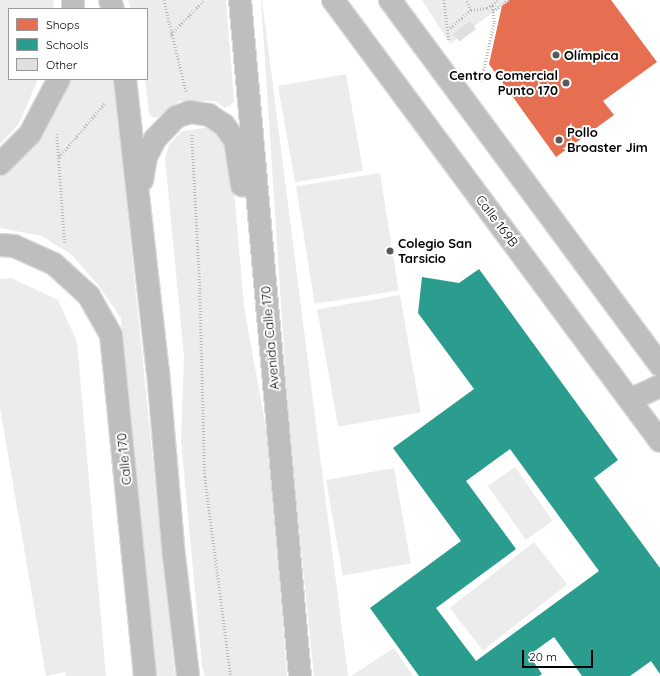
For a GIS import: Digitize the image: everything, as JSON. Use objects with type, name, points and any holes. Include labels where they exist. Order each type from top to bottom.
[{"type":"main road","name":"Avenida Calle 170","points":[[240,0],[300,676]]},
{"type":"main road","name":"Calle 169B","points":[[333,0],[660,441]]},
{"type":"main road","points":[[390,0],[660,365]]},
{"type":"main road","points":[[0,164],[30,134],[58,80]]},
{"type":"main road","points":[[125,80],[139,197],[188,676]]},
{"type":"main road","points":[[139,197],[146,157],[155,139],[176,117],[190,112],[209,115],[224,125],[235,140],[239,157],[249,257],[274,381]]},
{"type":"main road","name":"Calle 170","points":[[0,244],[14,246],[54,264],[89,296],[111,335],[145,676]]},
{"type":"main road","points":[[630,400],[660,386]]},
{"type":"path","points":[[164,0],[190,112],[200,283],[205,477],[231,676]]},
{"type":"path","points":[[171,34],[204,0]]},
{"type":"path","points":[[444,0],[449,29],[449,49]]},
{"type":"path","points":[[466,0],[471,10]]},
{"type":"path","points":[[449,29],[471,10],[492,5],[498,0]]},
{"type":"path","points":[[492,11],[508,0]]},
{"type":"path","points":[[479,90],[494,22],[492,5]]},
{"type":"path","points":[[59,157],[106,102]]},
{"type":"path","points":[[56,129],[65,245]]},
{"type":"shaded area","points":[[0,0],[53,0],[54,8],[8,8],[8,80],[38,80],[19,124],[0,144]]},
{"type":"shaded area","points":[[128,0],[226,0],[234,101],[231,105],[225,108],[215,101],[179,101],[158,117],[153,118],[149,113],[145,80],[148,80],[148,8],[131,8]]},
{"type":"shaded area","points":[[261,0],[348,676],[314,676],[290,441]]},
{"type":"shaded area","points":[[422,0],[510,0],[450,44]]},
{"type":"shaded area","points":[[346,74],[363,171],[295,182],[278,86]]},
{"type":"shaded area","points":[[67,80],[114,80],[175,676],[156,676],[121,318],[98,285],[72,255],[42,236],[0,228],[0,176],[48,124]]},
{"type":"shaded area","points":[[205,128],[219,134],[225,142],[232,168],[244,306],[269,446],[287,676],[205,676],[202,666],[181,440],[184,356],[165,158],[169,145],[182,131]]},
{"type":"shaded area","points":[[380,173],[399,291],[315,304],[296,186]]},
{"type":"shaded area","points":[[11,278],[58,300],[77,342],[106,676],[66,676],[65,672],[46,676],[0,408],[0,279]]},
{"type":"shaded area","points":[[400,295],[421,412],[338,427],[317,310]]},
{"type":"shaded area","points":[[515,467],[553,521],[526,540],[488,486]]},
{"type":"shaded area","points":[[394,468],[411,564],[343,576],[326,480]]},
{"type":"shaded area","points":[[534,542],[567,585],[483,650],[450,608]]},
{"type":"shaded area","points":[[394,648],[413,676],[351,676]]},
{"type":"building: Shops","name":"Centro Comercial Punto 170","points":[[510,0],[611,0],[657,62],[603,101],[614,115],[556,157],[489,64],[502,6]]},
{"type":"building: Schools","points":[[479,269],[618,460],[594,478],[660,568],[660,674],[651,661],[630,676],[582,676],[554,637],[529,655],[542,674],[539,676],[419,676],[370,608],[461,541],[393,448],[474,389],[418,313],[422,277],[459,283]],"holes":[[[510,449],[599,571],[476,661],[436,608],[516,549],[466,481]]]},
{"type":"building: Other","points":[[470,21],[476,29],[459,42],[453,34]]},
{"type":"place","name":"Olímpica","points":[[556,55]]},
{"type":"place","name":"Centro Comercial Punto 170","points":[[566,83]]},
{"type":"place","name":"Pollo Broaster Jim","points":[[559,140]]},
{"type":"place","name":"Colegio San Tarsicio","points":[[390,251]]}]
